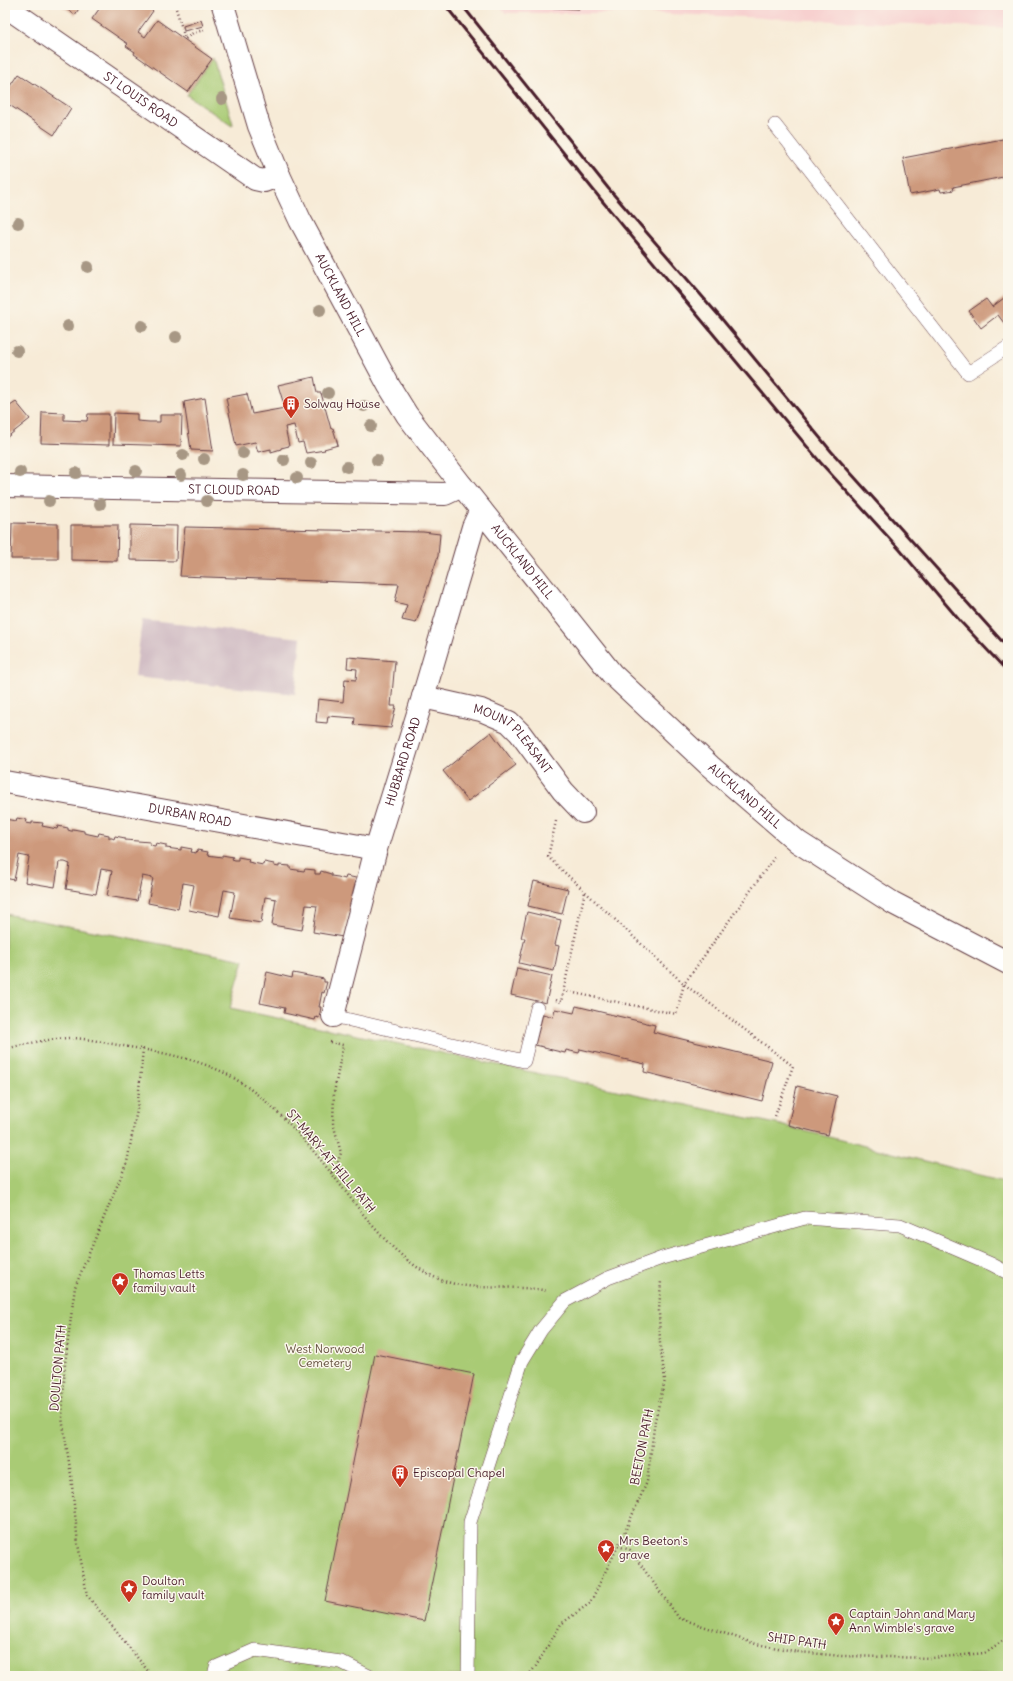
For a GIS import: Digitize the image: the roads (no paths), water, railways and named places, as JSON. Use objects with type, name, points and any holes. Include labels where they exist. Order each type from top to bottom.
[{"type":"street","name":"AUCKLAND HILL","points":[[223,5],[260,126],[279,175],[300,220],[389,386],[407,415],[612,674],[710,766],[790,836],[893,903],[1008,963]]},
{"type":"street","name":"ST LOUIS ROAD","points":[[5,6],[255,180],[264,181],[279,175]]},
{"type":"street","name":"ST CLOUD ROAD","points":[[5,486],[445,494],[462,486]]},
{"type":"street","name":"HUBBARD ROAD","points":[[333,1016],[376,849],[423,697],[470,534],[481,510]]},
{"type":"street","name":"MOUNT PLEASANT","points":[[423,697],[481,710],[509,722],[520,733],[563,791],[583,812]]},
{"type":"street","name":"DURBAN ROAD","points":[[5,782],[376,849]]},
{"type":"lane","points":[[776,125],[968,373],[1008,347]]},
{"type":"lane","points":[[333,1016],[524,1060],[537,1008]]},
{"type":"lane","points":[[468,1676],[470,1522],[522,1361],[541,1330],[565,1301],[608,1278],[662,1258],[805,1218],[900,1225],[991,1264],[1008,1274]]},
{"type":"lane","points":[[203,1676],[255,1650],[341,1662],[369,1676]]},
{"type":"railway","points":[[445,5],[603,202],[820,462],[900,550],[960,621],[1008,672]]},
{"type":"railway","points":[[462,5],[608,188],[721,318],[831,451],[1008,648]]},
{"type":"place","name":"Solway House","points":[[291,419]]},
{"type":"place","name":"Thomas Letts family vault","points":[[120,1296]]},
{"type":"place","name":"Episcopal Chapel","points":[[400,1488]]},
{"type":"place","name":"Mrs Beeton's grave","points":[[606,1563]]},
{"type":"place","name":"Doulton family vault","points":[[129,1603]]},
{"type":"place","name":"Captain John and Mary Ann Wimble's grave","points":[[836,1636]]},
{"type":"park label","name":"West Norwood Cemetery","points":[[325,1356]]}]
